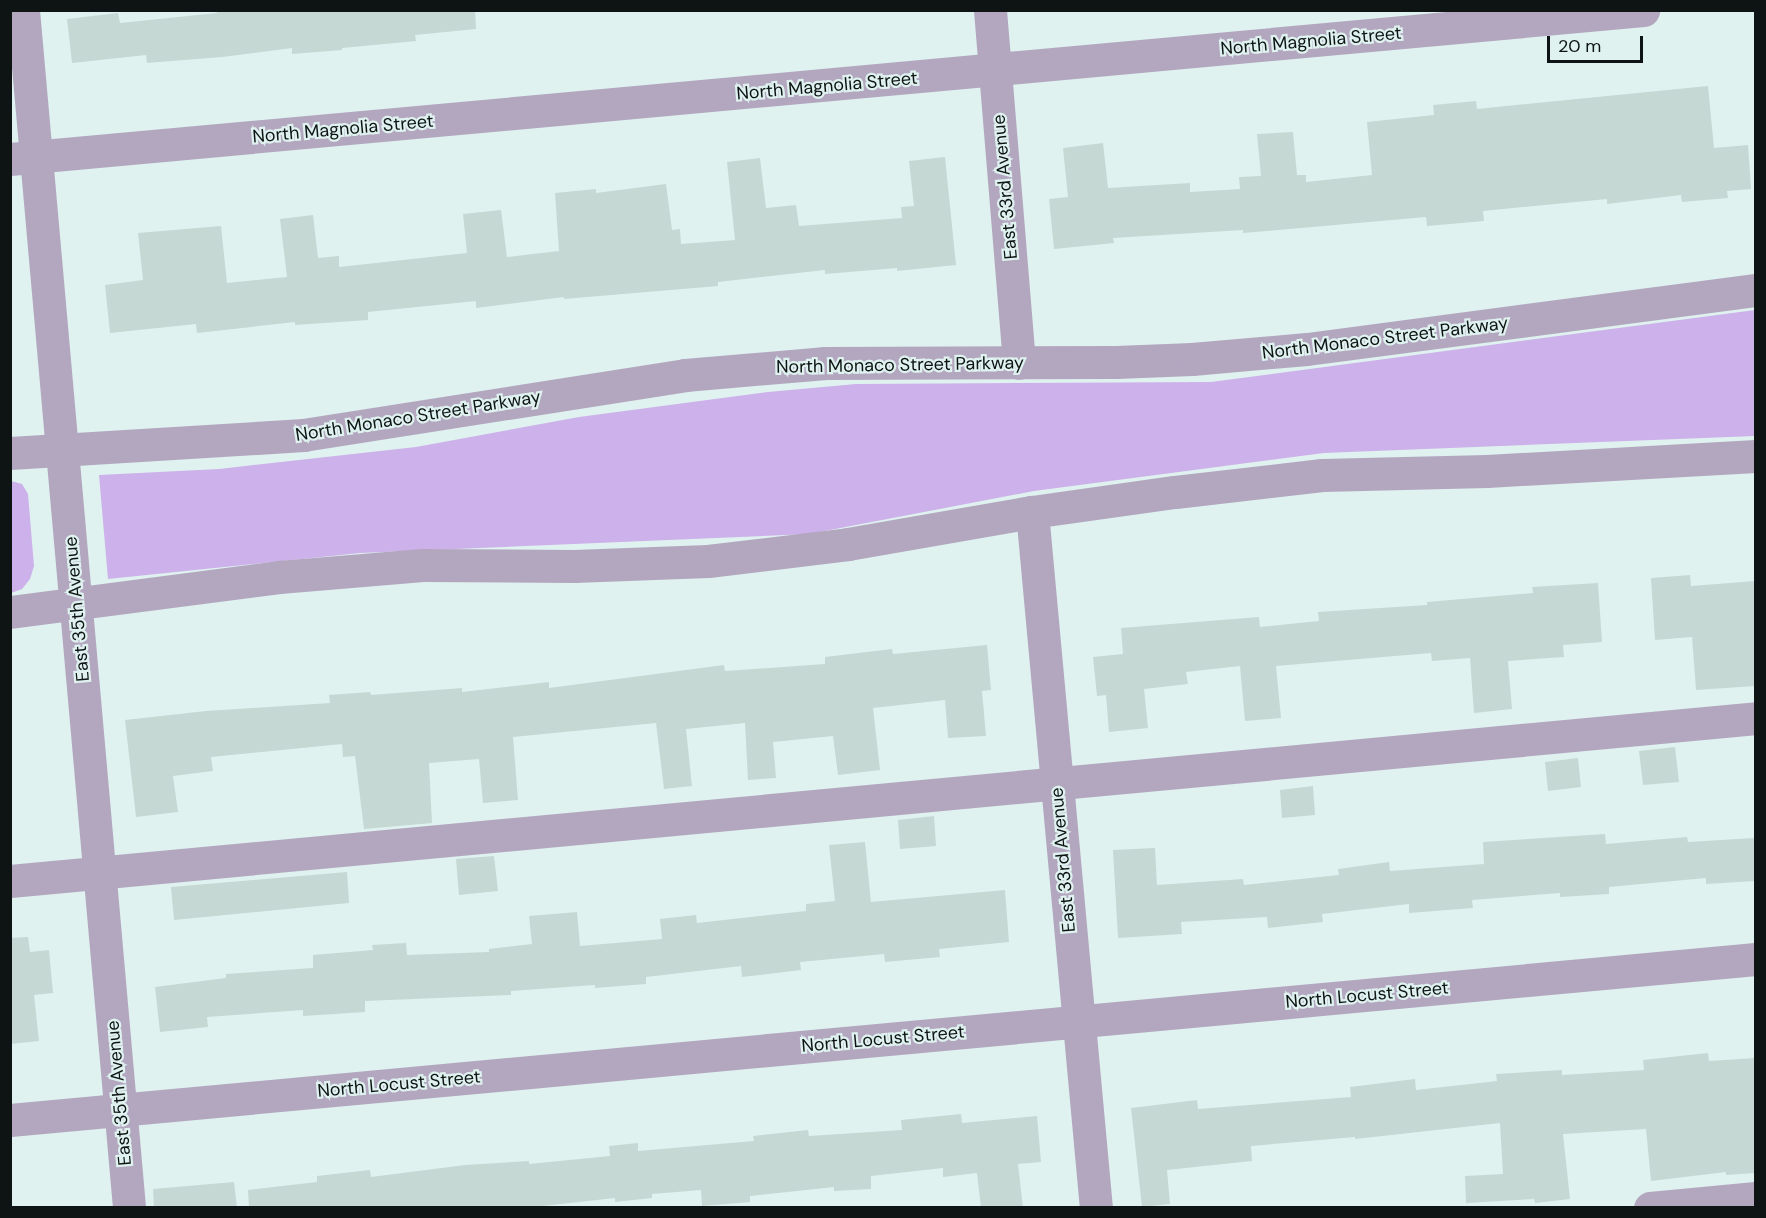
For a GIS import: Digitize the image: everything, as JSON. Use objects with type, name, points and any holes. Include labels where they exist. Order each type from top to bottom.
[{"type":"street","name":"East 35th Avenue","points":[[23,10],[23,158],[62,448],[129,1208]]},
{"type":"street","name":"East 33rd Avenue","points":[[990,10],[1019,363]]},
{"type":"street","name":"North Magnolia Street","points":[[23,158],[1642,10]]},
{"type":"street","name":"North Monaco Street Parkway","points":[[10,453],[62,448],[225,442],[303,435],[570,392],[732,371],[825,363],[1019,363],[1192,359],[1307,349],[1755,290]]},
{"type":"street","points":[[10,612],[279,577],[423,565],[574,566],[708,561],[848,544],[1032,512],[1322,475],[1487,471],[1755,456]]},
{"type":"street","name":"East 33rd Avenue","points":[[1032,512],[1096,1208]]},
{"type":"street","points":[[10,881],[1755,718]]},
{"type":"street","name":"North Locust Street","points":[[10,1120],[1755,959]]},
{"type":"street","points":[[1650,1208],[1755,1198]]},
{"type":"shaded area","points":[[1755,310],[1755,436],[1324,453],[1034,491],[809,534],[360,553],[108,579],[99,475],[219,469],[416,447],[579,417],[768,392],[856,384],[1211,382]]},
{"type":"shaded area","points":[[11,481],[22,484],[28,494],[34,566],[30,579],[22,589],[11,593]]},
{"type":"building","points":[[216,10],[475,10],[476,29],[415,35],[416,41],[342,48],[342,50],[292,54],[292,48],[147,63],[146,55],[72,63],[67,19],[118,13],[120,23],[217,13]]},
{"type":"building","points":[[1708,86],[1714,148],[1748,145],[1751,189],[1727,191],[1728,198],[1682,202],[1681,195],[1607,204],[1607,199],[1483,211],[1484,221],[1427,226],[1426,217],[1243,233],[1243,230],[1113,238],[1114,243],[1054,249],[1049,199],[1068,197],[1063,148],[1103,143],[1108,188],[1190,183],[1190,192],[1240,189],[1239,177],[1261,176],[1257,134],[1293,132],[1297,175],[1306,175],[1306,182],[1372,175],[1367,122],[1434,115],[1433,105],[1476,101],[1477,109]]},
{"type":"building","points":[[945,157],[956,265],[897,271],[897,268],[825,274],[825,270],[718,282],[718,286],[564,299],[564,297],[476,308],[476,301],[368,312],[368,320],[295,325],[295,322],[197,333],[196,324],[110,333],[105,285],[143,280],[138,233],[221,226],[227,283],[287,277],[280,219],[313,215],[318,258],[339,256],[339,267],[467,253],[463,214],[501,210],[507,257],[559,251],[555,193],[596,189],[596,193],[666,184],[672,230],[680,229],[681,244],[735,240],[727,162],[760,158],[766,208],[796,205],[799,226],[902,218],[901,207],[914,206],[909,161]]},
{"type":"building","points":[[1690,575],[1691,586],[1755,581],[1755,686],[1696,690],[1692,637],[1655,640],[1651,578]]},
{"type":"building","points":[[1598,583],[1602,642],[1563,645],[1564,657],[1508,661],[1512,709],[1474,713],[1470,658],[1432,661],[1431,653],[1276,666],[1281,718],[1245,721],[1240,666],[1186,672],[1188,684],[1144,689],[1148,728],[1109,732],[1106,695],[1097,696],[1093,657],[1123,654],[1121,628],[1259,617],[1260,627],[1319,621],[1318,612],[1427,605],[1427,602],[1533,593],[1532,587]]},
{"type":"building","points":[[987,645],[991,690],[982,691],[986,736],[948,738],[945,700],[873,708],[880,770],[838,775],[833,736],[773,742],[776,778],[748,780],[745,723],[686,729],[692,786],[664,789],[656,723],[513,737],[518,800],[483,803],[479,759],[429,763],[432,823],[364,829],[355,756],[343,757],[342,744],[211,757],[213,771],[173,776],[178,812],[136,817],[125,720],[206,711],[330,703],[329,695],[370,692],[371,695],[462,688],[462,692],[549,682],[549,688],[724,665],[725,671],[825,664],[825,657],[892,649],[893,654]]},
{"type":"building","points":[[1675,747],[1679,782],[1643,785],[1639,751]]},
{"type":"building","points":[[1578,758],[1581,787],[1548,791],[1545,762]]},
{"type":"building","points":[[1313,786],[1315,815],[1282,818],[1280,790]]},
{"type":"building","points":[[934,816],[936,846],[900,849],[898,820]]},
{"type":"building","points":[[1605,834],[1606,844],[1687,837],[1688,842],[1754,838],[1755,881],[1706,884],[1706,878],[1609,887],[1609,894],[1560,897],[1560,893],[1472,900],[1473,908],[1409,913],[1409,904],[1322,914],[1323,922],[1268,928],[1267,917],[1181,922],[1182,934],[1118,938],[1113,850],[1155,848],[1157,885],[1243,879],[1244,885],[1339,875],[1338,869],[1389,862],[1390,871],[1484,864],[1483,842]]},
{"type":"building","points":[[865,842],[871,902],[1005,890],[1009,942],[939,949],[940,957],[885,962],[884,954],[800,962],[801,970],[742,977],[741,966],[646,977],[646,984],[511,991],[511,995],[365,1001],[365,1012],[303,1016],[303,1010],[207,1017],[208,1027],[160,1032],[155,987],[226,978],[226,974],[313,968],[313,955],[373,950],[372,945],[406,943],[407,955],[489,952],[489,949],[532,944],[529,916],[577,912],[580,946],[662,939],[660,919],[696,915],[697,923],[806,911],[806,904],[835,901],[829,845]]},
{"type":"building","points":[[494,856],[498,891],[459,895],[456,859]]},
{"type":"building","points":[[347,872],[349,903],[174,920],[171,887]]},
{"type":"building","points":[[28,937],[30,952],[49,950],[53,993],[34,995],[39,1041],[10,1044],[10,938]]},
{"type":"building","points":[[1708,1053],[1709,1061],[1755,1058],[1755,1173],[1726,1175],[1726,1172],[1651,1181],[1646,1129],[1563,1134],[1570,1199],[1535,1203],[1534,1199],[1466,1203],[1465,1176],[1503,1174],[1500,1123],[1355,1139],[1355,1137],[1251,1146],[1252,1161],[1167,1170],[1170,1204],[1142,1207],[1131,1108],[1197,1100],[1198,1109],[1351,1097],[1350,1087],[1415,1079],[1416,1090],[1497,1081],[1496,1074],[1562,1070],[1562,1075],[1644,1070],[1643,1060]]},
{"type":"building","points":[[961,1114],[962,1123],[1037,1116],[1041,1162],[1018,1164],[1023,1208],[981,1208],[977,1173],[943,1177],[943,1168],[871,1176],[871,1189],[834,1191],[834,1187],[750,1196],[750,1202],[702,1206],[701,1190],[652,1194],[652,1198],[615,1202],[615,1198],[525,1208],[249,1208],[248,1190],[317,1182],[317,1176],[370,1170],[371,1177],[465,1165],[529,1161],[529,1164],[610,1156],[609,1146],[638,1143],[638,1151],[754,1141],[753,1136],[808,1130],[809,1136],[902,1130],[901,1120]]},
{"type":"building","points":[[234,1182],[237,1208],[154,1208],[153,1189]]}]
